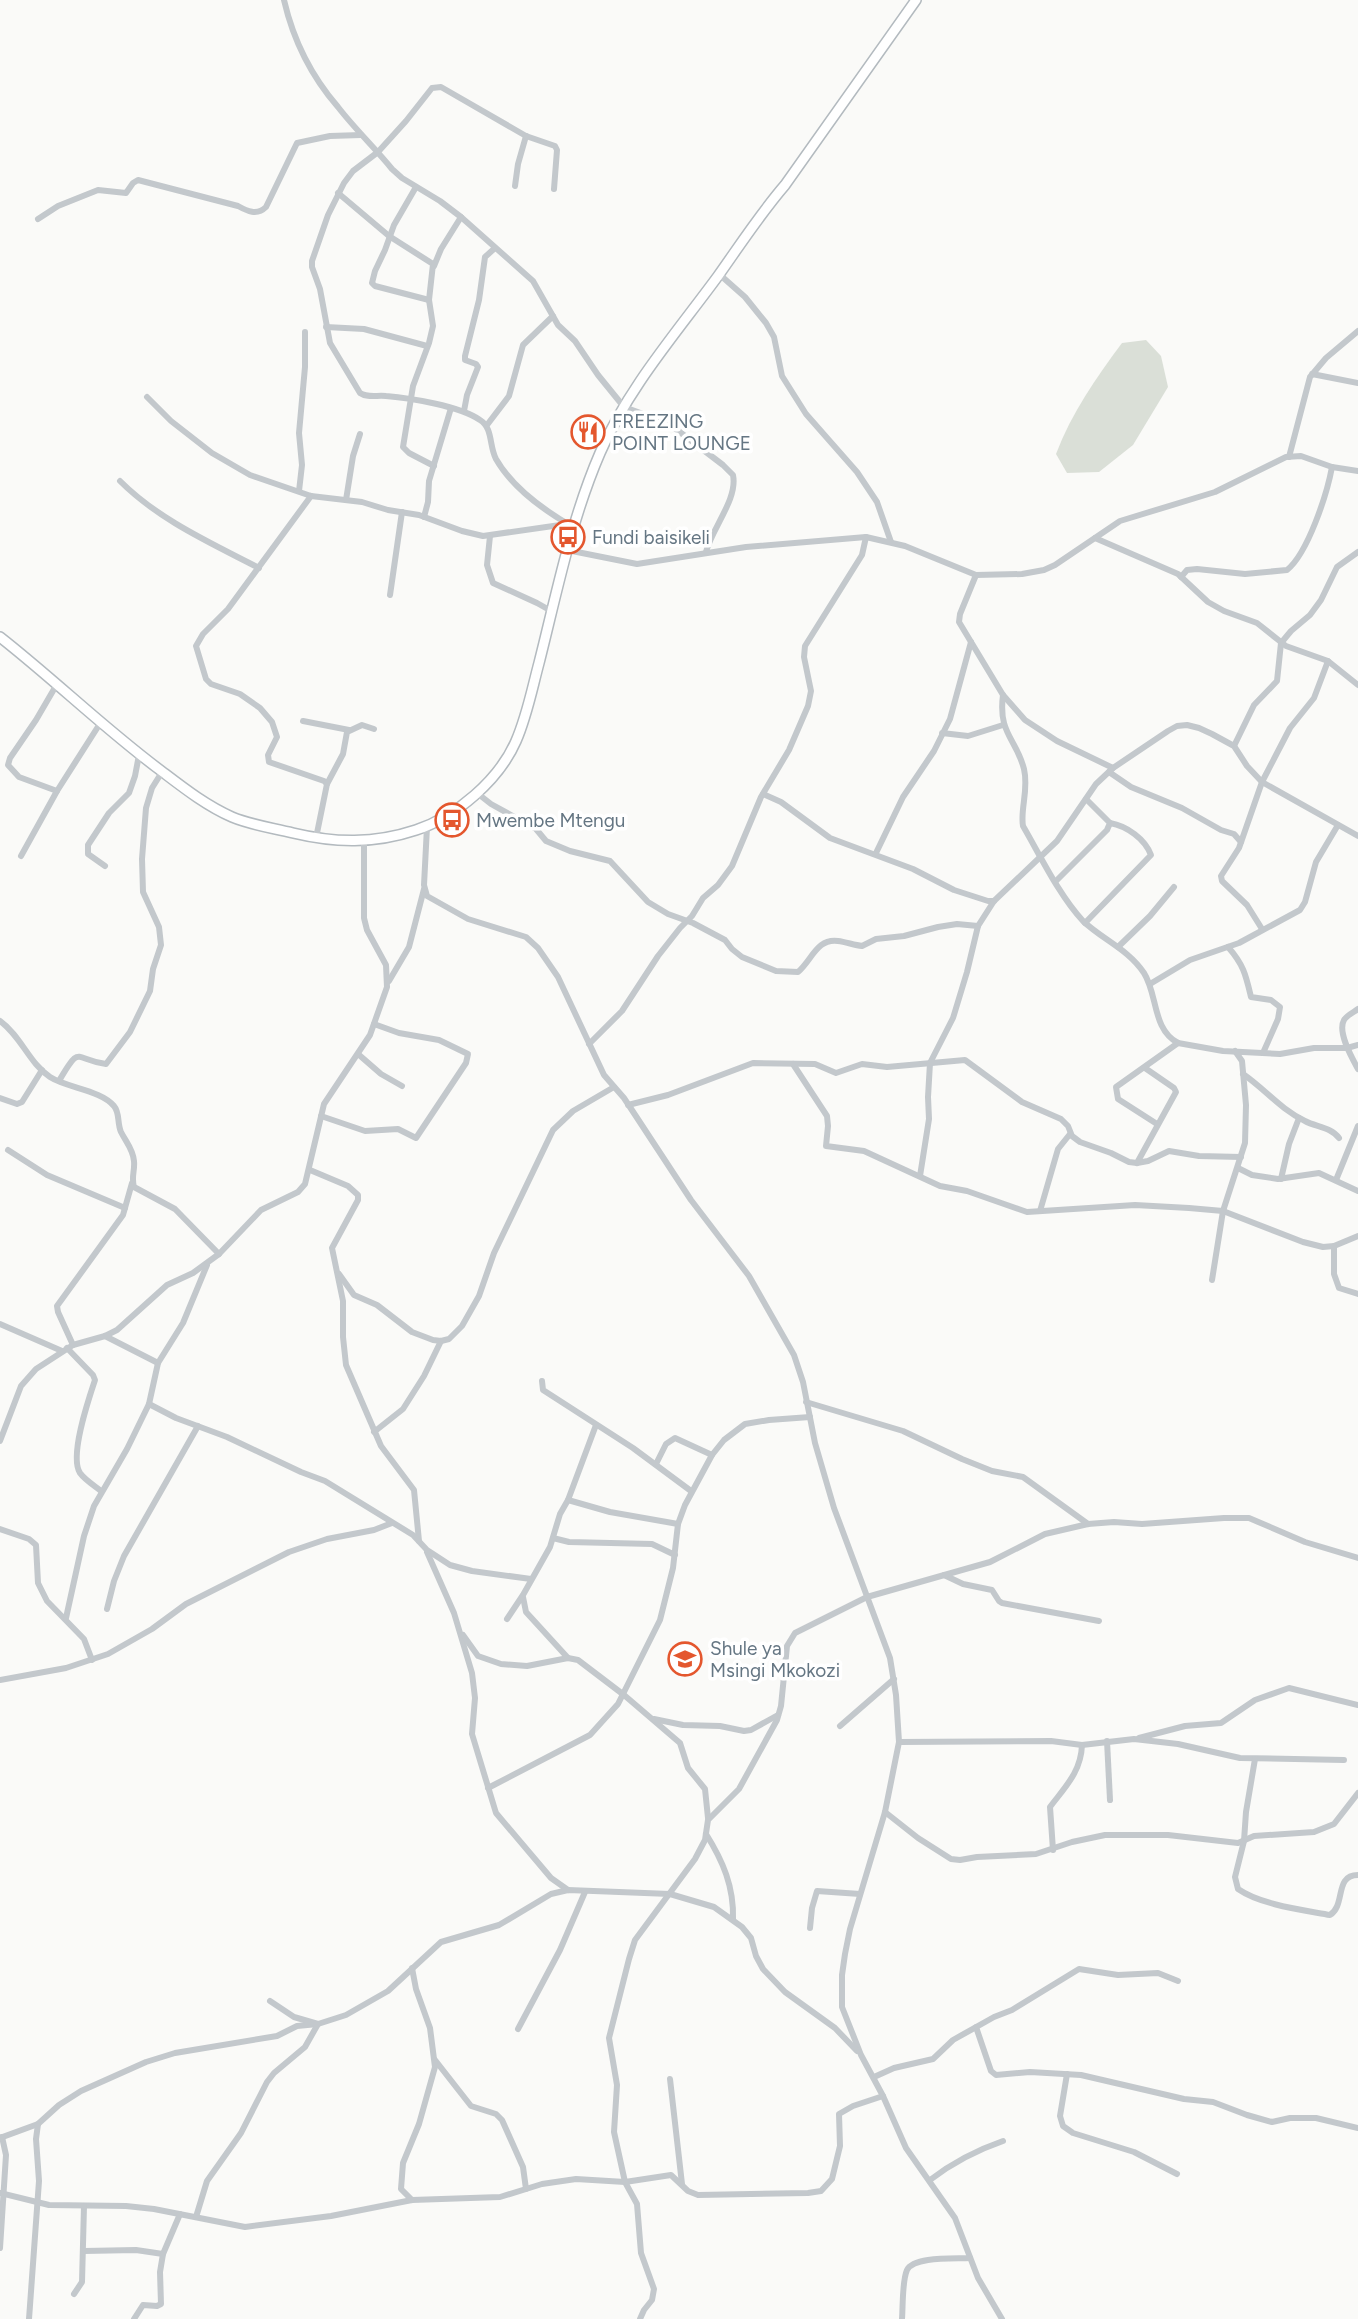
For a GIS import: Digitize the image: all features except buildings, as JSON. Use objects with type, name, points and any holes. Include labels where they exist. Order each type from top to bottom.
[{"type":"main road","points":[[0,637],[139,755],[212,807],[234,818],[316,838],[364,842],[392,838],[427,827],[459,809],[499,768],[515,743],[553,612],[570,525],[601,449],[624,407],[660,353],[916,0]]},
{"type":"street","points":[[284,0],[298,41],[319,82],[396,174],[461,217],[533,281],[558,325],[575,341],[624,407],[668,423],[733,475],[733,492],[709,539],[706,552]]},
{"type":"street","points":[[554,189],[556,148],[526,136],[461,101],[447,90],[432,88],[407,121],[378,152],[353,171],[338,193],[318,237],[311,264],[320,289],[330,343],[362,395],[388,396],[451,408],[480,419],[487,425],[492,452],[507,476],[570,525]]},
{"type":"street","points":[[38,219],[58,206],[95,190],[126,193],[138,180],[238,206],[250,212],[260,212],[266,207],[297,143],[330,136],[362,135]]},
{"type":"street","points":[[515,187],[526,136]]},
{"type":"street","points":[[416,187],[389,236],[375,271],[373,284],[429,300]]},
{"type":"street","points":[[338,193],[389,236],[434,266]]},
{"type":"street","points":[[434,466],[403,447],[415,378],[433,326],[429,300],[434,266],[461,217]]},
{"type":"street","points":[[464,411],[467,395],[478,369],[476,364],[465,360],[465,356],[480,300],[485,257],[495,248]]},
{"type":"street","points":[[719,274],[745,297],[766,323],[774,337],[782,376],[806,414],[857,472],[877,502],[891,542]]},
{"type":"street","points":[[487,425],[509,396],[523,345],[553,316]]},
{"type":"street","points":[[326,327],[364,329],[427,346]]},
{"type":"street","points":[[1289,457],[1312,374],[1326,358],[1358,331]]},
{"type":"street","points":[[299,491],[302,465],[299,433],[305,332]]},
{"type":"street","points":[[1312,374],[1358,383]]},
{"type":"street","points":[[147,397],[171,421],[212,453],[250,475],[311,496],[362,502],[424,517],[470,533],[490,536],[511,530],[570,525]]},
{"type":"street","points":[[424,517],[429,481],[451,408]]},
{"type":"street","points":[[346,500],[353,456],[360,434]]},
{"type":"street","points":[[567,550],[637,564],[706,552],[866,537],[891,542],[976,575],[1021,574],[1044,570],[1070,556],[1120,521],[1214,492],[1276,460],[1300,456],[1332,467],[1358,471]]},
{"type":"street","points":[[1181,576],[1190,569],[1245,574],[1287,570],[1300,552],[1322,509],[1332,467]]},
{"type":"street","points":[[120,481],[136,498],[163,516],[259,568]]},
{"type":"street","points":[[311,496],[229,609],[199,638],[196,646],[206,679],[211,684],[240,694],[265,712],[277,734],[268,755],[269,762],[322,779],[327,784]]},
{"type":"street","points":[[390,594],[402,512]]},
{"type":"street","points":[[490,536],[487,565],[493,583],[553,612]]},
{"type":"street","points":[[589,1044],[622,1011],[658,956],[732,866],[763,794],[789,750],[808,706],[811,691],[804,649],[862,555],[866,537]]},
{"type":"street","points":[[1095,538],[1181,576],[1208,602],[1224,611],[1258,623],[1281,643],[1299,653],[1328,661],[1358,685]]},
{"type":"street","points":[[1234,746],[1254,705],[1277,681],[1281,643],[1310,615],[1337,568],[1358,552]]},
{"type":"street","points":[[976,575],[959,622],[1003,695],[1017,712],[1038,729],[1111,770],[1132,787],[1234,834],[1241,842]]},
{"type":"street","points":[[876,853],[903,797],[934,751],[952,711],[971,642]]},
{"type":"street","points":[[1262,929],[1247,905],[1221,879],[1241,842],[1262,782],[1290,728],[1314,698],[1328,661]]},
{"type":"street","points":[[57,684],[8,765],[19,778],[57,791]]},
{"type":"street","points":[[1003,695],[1003,725],[1024,768],[1026,792],[1022,821],[1071,906],[1085,923],[1134,960],[1150,984],[1159,1022],[1168,1035],[1178,1043],[1223,1051],[1280,1054],[1358,1045]]},
{"type":"street","points":[[303,721],[349,730],[362,725],[374,729]]},
{"type":"street","points":[[21,856],[57,791],[101,722]]},
{"type":"street","points":[[942,733],[968,736],[1003,725]]},
{"type":"street","points":[[920,1177],[929,1119],[930,1063],[953,1018],[978,926],[994,901],[1056,841],[1091,790],[1111,770],[1168,731],[1183,725],[1199,727],[1234,746],[1262,782],[1358,836]]},
{"type":"street","points":[[316,838],[327,784],[342,757],[349,730]]},
{"type":"street","points":[[105,866],[88,854],[88,847],[109,813],[129,793],[139,755]]},
{"type":"street","points":[[59,1081],[70,1062],[77,1056],[106,1064],[130,1032],[150,992],[162,942],[159,927],[143,892],[142,859],[146,808],[152,788],[162,772]]},
{"type":"street","points":[[477,793],[536,829],[546,841],[569,851],[610,861],[648,902],[725,940],[742,957],[776,971],[791,973],[801,969],[819,946],[826,942],[839,941],[862,946],[876,939],[904,936],[938,927],[957,924],[978,926]]},
{"type":"street","points":[[763,794],[781,802],[830,838],[876,853],[948,888],[994,901]]},
{"type":"street","points":[[1085,923],[1151,855],[1139,838],[1126,828],[1110,823],[1086,799]]},
{"type":"street","points":[[1056,881],[1107,830],[1110,823]]},
{"type":"street","points":[[1150,984],[1190,960],[1239,943],[1295,914],[1303,907],[1316,862],[1338,825]]},
{"type":"street","points":[[0,1441],[24,1381],[36,1369],[67,1348],[105,1336],[120,1327],[167,1285],[219,1254],[261,1210],[298,1192],[306,1184],[328,1095],[358,1054],[380,1010],[388,981],[409,947],[424,889],[427,827]]},
{"type":"street","points":[[364,842],[364,918],[367,930],[385,960],[388,981]]},
{"type":"street","points":[[1118,947],[1150,916],[1174,887]]},
{"type":"street","points":[[424,889],[429,898],[468,919],[526,937],[534,943],[558,977],[604,1074],[628,1105],[671,1173],[734,1255],[764,1300],[794,1355],[834,1508],[890,1658],[899,1742],[885,1812],[845,1954],[842,2007],[861,2055],[874,2077],[906,2148],[955,2218],[970,2258],[1002,2319]]},
{"type":"street","points":[[1228,947],[1244,968],[1251,997],[1270,1000],[1280,1007],[1278,1019],[1263,1053]]},
{"type":"street","points":[[1358,1009],[1343,1022],[1347,1048],[1358,1069]]},
{"type":"street","points":[[0,1021],[42,1070],[59,1081],[108,1101],[116,1108],[120,1130],[132,1153],[132,1181],[123,1215],[59,1303],[58,1312],[67,1348]]},
{"type":"street","points":[[321,1116],[365,1131],[398,1129],[416,1138],[466,1063],[468,1054],[450,1044],[399,1033],[374,1024]]},
{"type":"street","points":[[1157,1124],[1117,1097],[1118,1085],[1178,1043]]},
{"type":"street","points":[[1212,1280],[1223,1212],[1246,1135],[1242,1061],[1235,1051]]},
{"type":"street","points":[[358,1054],[402,1086]]},
{"type":"street","points":[[628,1105],[668,1094],[744,1065],[761,1062],[818,1065],[838,1073],[862,1064],[887,1067],[948,1060],[967,1061],[1022,1102],[1061,1119],[1068,1126],[1070,1134],[1080,1142],[1137,1163],[1170,1151],[1199,1156],[1241,1157]]},
{"type":"street","points":[[793,1064],[827,1116],[826,1146],[864,1151],[940,1186],[967,1191],[1020,1210],[1143,1205],[1223,1212],[1311,1245],[1328,1248],[1356,1238]]},
{"type":"street","points":[[1137,1163],[1176,1095],[1176,1091],[1145,1068]]},
{"type":"street","points":[[0,1098],[17,1104],[22,1102],[42,1070]]},
{"type":"street","points":[[1243,1074],[1275,1103],[1299,1118],[1331,1131],[1339,1138]]},
{"type":"street","points":[[339,1274],[356,1297],[380,1306],[412,1332],[429,1339],[449,1339],[462,1326],[479,1296],[495,1252],[553,1130],[573,1111],[614,1087]]},
{"type":"street","points":[[1281,1179],[1289,1144],[1299,1118]]},
{"type":"street","points":[[1336,1180],[1358,1126]]},
{"type":"street","points":[[1040,1211],[1058,1149],[1070,1134]]},
{"type":"street","points":[[8,1150],[47,1175],[125,1209]]},
{"type":"street","points":[[1238,1168],[1252,1175],[1281,1179],[1315,1173],[1358,1191]]},
{"type":"street","points":[[310,1170],[348,1186],[358,1195],[358,1200],[333,1245],[343,1301],[346,1365],[384,1451],[414,1490],[419,1541]]},
{"type":"street","points":[[132,1181],[139,1191],[184,1216],[219,1254]]},
{"type":"street","points":[[1334,1246],[1335,1282],[1339,1288],[1358,1294]]},
{"type":"street","points":[[66,1618],[84,1536],[102,1491],[149,1405],[158,1363],[183,1324],[208,1263]]},
{"type":"street","points":[[0,1324],[67,1348],[93,1376],[95,1380],[85,1405],[78,1465],[80,1472],[102,1491]]},
{"type":"street","points":[[105,1336],[158,1363]]},
{"type":"street","points":[[374,1432],[403,1409],[424,1376],[441,1341]]},
{"type":"street","points":[[542,1381],[542,1390],[656,1464],[691,1491]]},
{"type":"street","points":[[806,1402],[903,1431],[992,1471],[1023,1477],[1088,1524]]},
{"type":"street","points":[[149,1405],[325,1481],[413,1535],[427,1550],[450,1603],[470,1666],[475,1690],[472,1734],[496,1813],[551,1878],[568,1890]]},
{"type":"street","points":[[488,1788],[590,1735],[624,1695],[660,1620],[675,1555],[678,1524],[691,1491],[724,1440],[745,1424],[810,1417]]},
{"type":"street","points":[[0,1418],[8,1422]]},
{"type":"street","points":[[507,1619],[553,1538],[596,1425]]},
{"type":"street","points":[[107,1609],[124,1556],[198,1426]]},
{"type":"street","points":[[656,1464],[666,1444],[675,1438],[712,1455]]},
{"type":"street","points":[[569,1500],[610,1512],[678,1524]]},
{"type":"street","points":[[708,1820],[739,1789],[779,1715],[786,1655],[791,1638],[800,1629],[867,1597],[990,1562],[1045,1534],[1088,1524],[1249,1518],[1305,1542],[1358,1558]]},
{"type":"street","points":[[0,1680],[66,1668],[122,1648],[186,1604],[289,1552],[348,1533],[374,1530],[392,1523]]},
{"type":"street","points":[[0,1529],[29,1539],[36,1545],[38,1583],[47,1601],[84,1639],[92,1660]]},
{"type":"street","points":[[553,1538],[569,1542],[652,1544],[675,1555]]},
{"type":"street","points":[[427,1550],[458,1568],[531,1579]]},
{"type":"street","points":[[944,1575],[963,1584],[991,1589],[1001,1603],[1099,1621]]},
{"type":"street","points":[[523,1595],[526,1612],[568,1658]]},
{"type":"street","points":[[459,1631],[478,1656],[501,1664],[527,1666],[568,1658],[578,1660],[653,1718],[682,1747],[688,1768],[705,1789],[708,1820],[703,1846],[633,1945],[609,2038],[617,2085],[614,2133],[625,2182],[637,2204],[639,2244],[654,2289],[652,2300],[640,2319]]},
{"type":"street","points":[[840,1727],[894,1679]]},
{"type":"street","points":[[1134,1740],[1185,1726],[1221,1723],[1255,1700],[1289,1688],[1358,1705]]},
{"type":"street","points":[[653,1718],[683,1725],[744,1731],[779,1715]]},
{"type":"street","points":[[899,1742],[1052,1741],[1082,1745],[1134,1740],[1178,1744],[1255,1759],[1344,1760]]},
{"type":"street","points":[[1107,1741],[1110,1801]]},
{"type":"street","points":[[1053,1850],[1050,1807],[1066,1789],[1076,1772],[1082,1745]]},
{"type":"street","points":[[1255,1759],[1245,1812],[1244,1841],[1235,1877],[1236,1885],[1241,1891],[1287,1907],[1331,1914],[1337,1909],[1345,1879],[1350,1875],[1358,1875]]},
{"type":"street","points":[[885,1812],[918,1838],[956,1860],[1036,1854],[1091,1837],[1121,1834],[1188,1836],[1238,1843],[1254,1836],[1289,1835],[1326,1829],[1336,1822],[1358,1793]]},
{"type":"street","points":[[706,1834],[720,1858],[731,1886],[733,1919]]},
{"type":"street","points":[[0,2248],[6,2155],[1,2137],[38,2124],[59,2105],[82,2091],[146,2062],[175,2053],[277,2035],[302,2024],[318,2024],[346,2015],[388,1991],[441,1942],[499,1925],[551,1894],[568,1890],[670,1894],[709,1905],[733,1919],[751,1938],[756,1956],[766,1973],[797,2002],[835,2028],[861,2055]]},
{"type":"street","points":[[810,1928],[815,1894],[818,1891],[860,1894]]},
{"type":"street","points":[[518,2029],[564,1942],[584,1892]]},
{"type":"street","points":[[412,1968],[416,1989],[428,2020],[435,2060],[419,2124],[401,2171],[400,2187],[412,2200]]},
{"type":"street","points":[[874,2077],[894,2068],[933,2059],[951,2042],[1012,2010],[1079,1969],[1118,1975],[1158,1973],[1178,1981]]},
{"type":"street","points":[[270,2001],[296,2018],[318,2024]]},
{"type":"street","points":[[196,2217],[207,2181],[241,2133],[267,2082],[305,2047],[318,2024]]},
{"type":"street","points":[[976,2027],[991,2071],[995,2075],[1030,2072],[1067,2074],[1184,2099],[1213,2102],[1272,2122],[1290,2118],[1322,2119],[1358,2128]]},
{"type":"street","points":[[435,2060],[471,2106],[502,2120],[523,2167],[526,2189]]},
{"type":"street","points":[[1067,2074],[1060,2116],[1063,2126],[1073,2133],[1129,2150],[1177,2174]]},
{"type":"street","points":[[670,2079],[682,2184]]},
{"type":"street","points":[[2,2193],[61,2206],[127,2206],[234,2226],[259,2226],[331,2216],[412,2200],[500,2197],[542,2184],[576,2179],[625,2182],[667,2175],[674,2176],[690,2192],[711,2196],[808,2193],[821,2191],[832,2179],[840,2146],[839,2114],[853,2106],[883,2096]]},
{"type":"street","points":[[29,2319],[40,2169],[37,2154],[38,2124]]},
{"type":"street","points":[[930,2180],[944,2169],[1003,2141]]},
{"type":"street","points":[[74,2294],[82,2284],[84,2206]]},
{"type":"street","points":[[134,2319],[143,2305],[161,2304],[160,2272],[163,2254],[180,2214]]},
{"type":"street","points":[[84,2251],[143,2250],[163,2254]]},
{"type":"street","points":[[902,2319],[906,2272],[914,2263],[970,2258]]},
{"type":"shaded area","points":[[1146,340],[1161,356],[1168,387],[1133,445],[1099,472],[1067,473],[1056,454],[1077,410],[1122,343]]},
{"type":"place","name":"FREEZING POINT LOUNGE","points":[[588,432]]},
{"type":"place","name":"Fundi baisikeli","points":[[568,537]]},
{"type":"place","name":"Mwembe Mtengu","points":[[452,820]]},
{"type":"place","name":"Shule ya Msingi Mkokozi","points":[[685,1659]]}]
